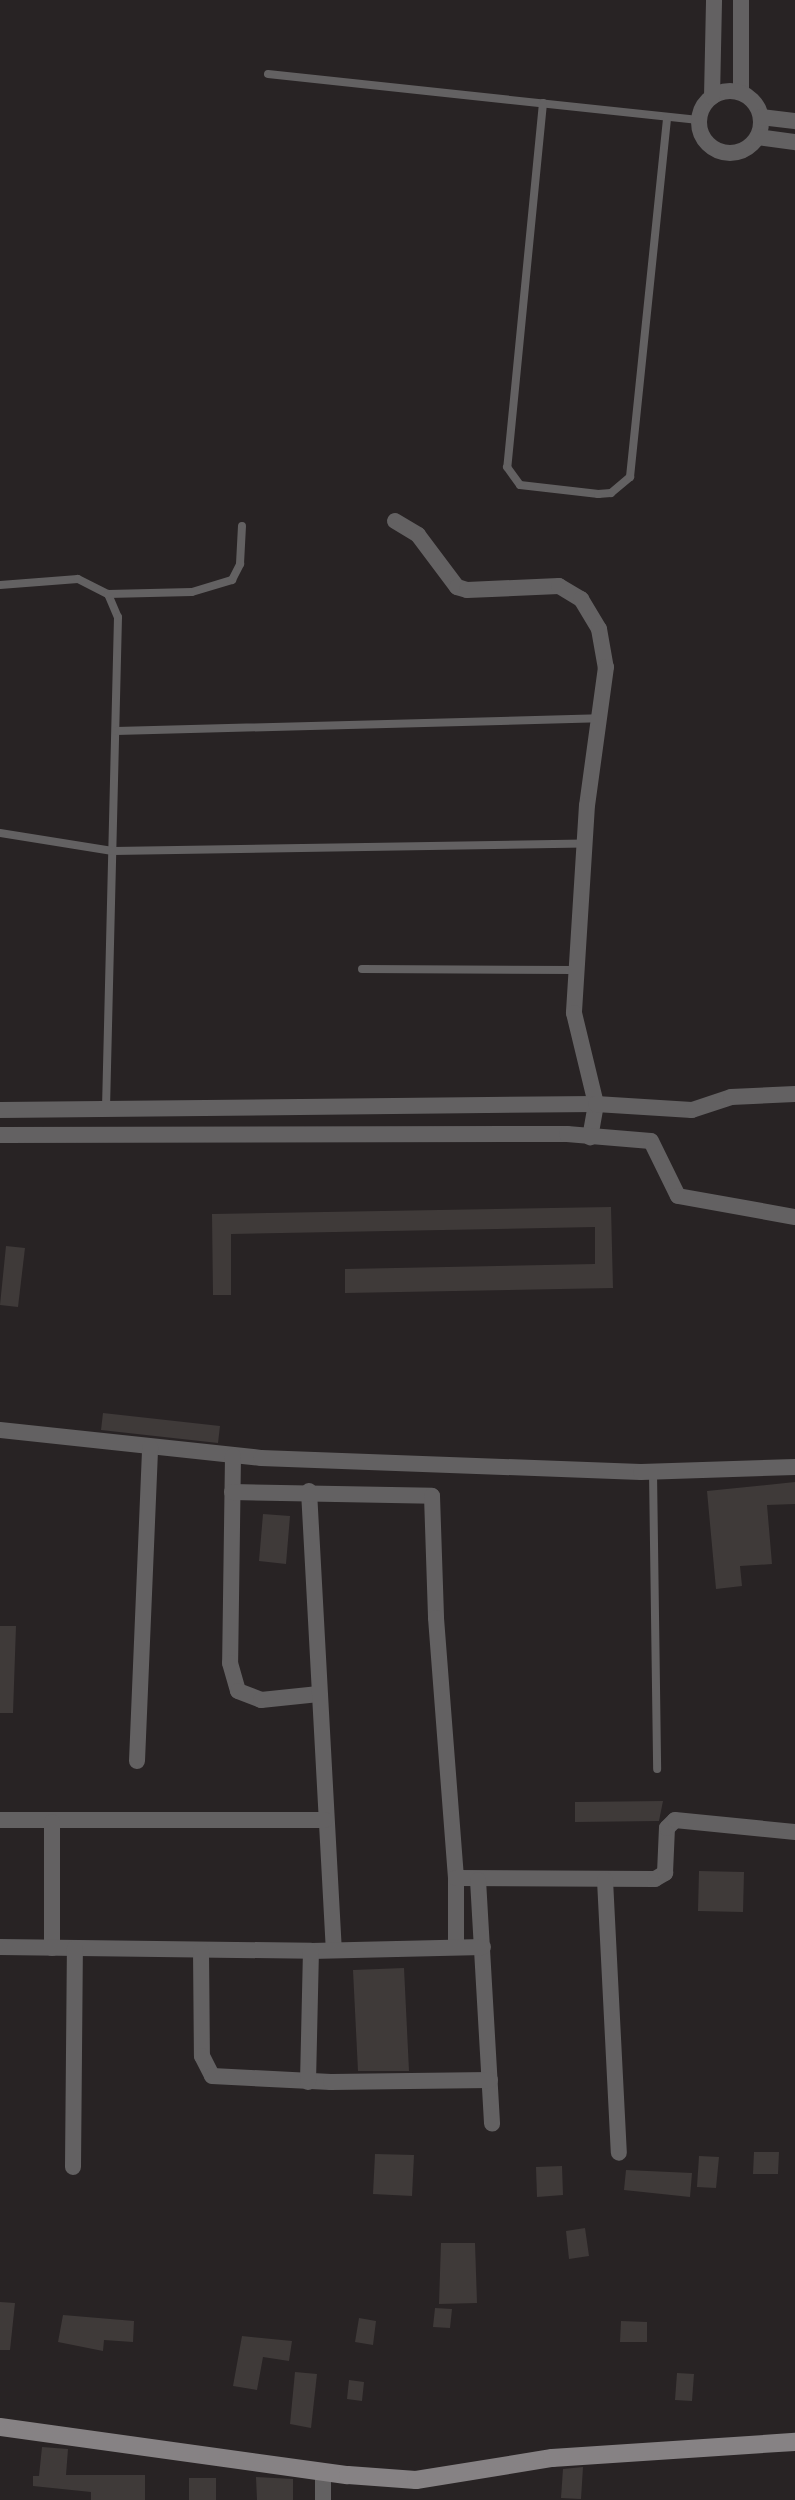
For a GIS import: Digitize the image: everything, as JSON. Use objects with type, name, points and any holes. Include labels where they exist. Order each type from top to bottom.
[{"type":"street","points":[[714,0],[712,96],[699,120],[709,145],[722,152],[736,153],[758,137],[795,142]]},
{"type":"street","points":[[741,0],[741,92]]},
{"type":"street","points":[[712,96],[741,92],[758,106],[761,117],[758,137]]},
{"type":"street","points":[[761,117],[795,121]]},
{"type":"street","points":[[395,522],[418,536],[457,587],[467,590],[559,586],[581,599],[599,629],[606,667],[584,844],[573,1013],[596,1104],[590,1137]]},
{"type":"street","points":[[0,1110],[596,1104],[692,1110],[731,1097],[795,1094]]},
{"type":"street","points":[[0,1135],[590,1137],[651,1141],[678,1196],[795,1217]]},
{"type":"street","points":[[0,1430],[233,1456],[653,1472],[795,1467]]},
{"type":"street","points":[[137,1761],[150,1447]]},
{"type":"street","points":[[233,1456],[230,1663],[238,1691],[261,1700],[319,1695]]},
{"type":"street","points":[[232,1492],[309,1491],[432,1496],[437,1632],[456,1878],[456,1947]]},
{"type":"street","points":[[309,1491],[334,1949]]},
{"type":"street","points":[[0,1820],[325,1820]]},
{"type":"street","points":[[456,1878],[605,1880],[661,1877],[667,1868],[667,1828],[675,1820],[795,1832]]},
{"type":"street","points":[[52,1822],[52,1948]]},
{"type":"street","points":[[478,1880],[492,2124]]},
{"type":"street","points":[[605,1880],[619,2153]]},
{"type":"street","points":[[0,1947],[312,1951],[483,1947]]},
{"type":"street","points":[[74,2167],[75,1948]]},
{"type":"street","points":[[201,1950],[205,2068],[224,2079],[308,2082],[490,2080]]},
{"type":"street","points":[[308,2082],[312,1951]]},
{"type":"street","points":[[0,2427],[323,2472],[416,2480],[552,2458],[795,2441]]},
{"type":"street","points":[[323,2472],[323,2500]]},
{"type":"lane","points":[[268,74],[699,120]]},
{"type":"lane","points":[[543,103],[507,467],[520,485],[598,494],[611,493],[630,477],[667,117]]},
{"type":"lane","points":[[0,585],[78,579],[108,594],[192,592],[232,580],[240,564],[242,526]]},
{"type":"lane","points":[[106,1110],[118,617],[108,594]]},
{"type":"lane","points":[[116,731],[599,718]]},
{"type":"lane","points":[[0,833],[113,851],[584,844]]},
{"type":"lane","points":[[362,969],[576,970]]},
{"type":"lane","points":[[653,1472],[657,1769]]},
{"type":"building","points":[[611,1207],[613,1288],[345,1293],[345,1269],[595,1264],[595,1227],[231,1234],[231,1295],[213,1295],[212,1214]]},
{"type":"building","points":[[6,1246],[25,1248],[18,1307],[0,1305]]},
{"type":"building","points":[[103,1413],[220,1426],[218,1443],[101,1430]]},
{"type":"building","points":[[795,1482],[795,1504],[767,1505],[772,1564],[740,1566],[742,1586],[716,1589],[707,1491]]},
{"type":"building","points":[[263,1514],[290,1516],[286,1564],[259,1561]]},
{"type":"building","points":[[0,1626],[16,1626],[13,1713],[0,1713]]},
{"type":"building","points":[[663,1801],[659,1821],[575,1822],[575,1802]]},
{"type":"building","points":[[699,1871],[744,1872],[743,1912],[698,1911]]},
{"type":"building","points":[[404,1968],[409,2071],[358,2071],[353,1970]]},
{"type":"building","points":[[754,2152],[779,2152],[778,2174],[753,2174]]},
{"type":"building","points":[[375,2154],[414,2155],[412,2196],[373,2194]]},
{"type":"building","points":[[699,2156],[719,2157],[716,2188],[697,2187]]},
{"type":"building","points":[[562,2166],[563,2195],[537,2197],[536,2167]]},
{"type":"building","points":[[626,2170],[692,2173],[690,2197],[624,2190]]},
{"type":"building","points":[[585,2228],[589,2256],[569,2259],[566,2231]]},
{"type":"building","points":[[441,2243],[475,2243],[477,2303],[439,2304]]},
{"type":"building","points":[[0,2302],[15,2303],[10,2350],[0,2350]]},
{"type":"building","points":[[435,2308],[452,2309],[450,2328],[433,2327]]},
{"type":"building","points":[[63,2315],[134,2321],[133,2342],[104,2340],[103,2351],[58,2342]]},
{"type":"building","points":[[359,2318],[376,2321],[373,2345],[355,2342]]},
{"type":"building","points":[[621,2321],[647,2322],[647,2342],[620,2342]]},
{"type":"building","points":[[242,2336],[292,2341],[289,2361],[263,2357],[257,2390],[233,2386]]},
{"type":"building","points":[[295,2372],[317,2374],[311,2428],[290,2424]]},
{"type":"building","points":[[677,2373],[694,2374],[692,2401],[675,2400]]},
{"type":"building","points":[[349,2380],[364,2382],[362,2401],[347,2399]]},
{"type":"building","points":[[42,2447],[68,2449],[66,2475],[145,2475],[145,2500],[91,2500],[91,2492],[33,2486],[33,2476],[39,2476]]},
{"type":"building","points":[[583,2467],[581,2499],[561,2498],[563,2469]]},
{"type":"building","points":[[256,2477],[293,2479],[293,2500],[257,2500]]},
{"type":"building","points":[[189,2478],[216,2478],[216,2500],[189,2500]]}]
